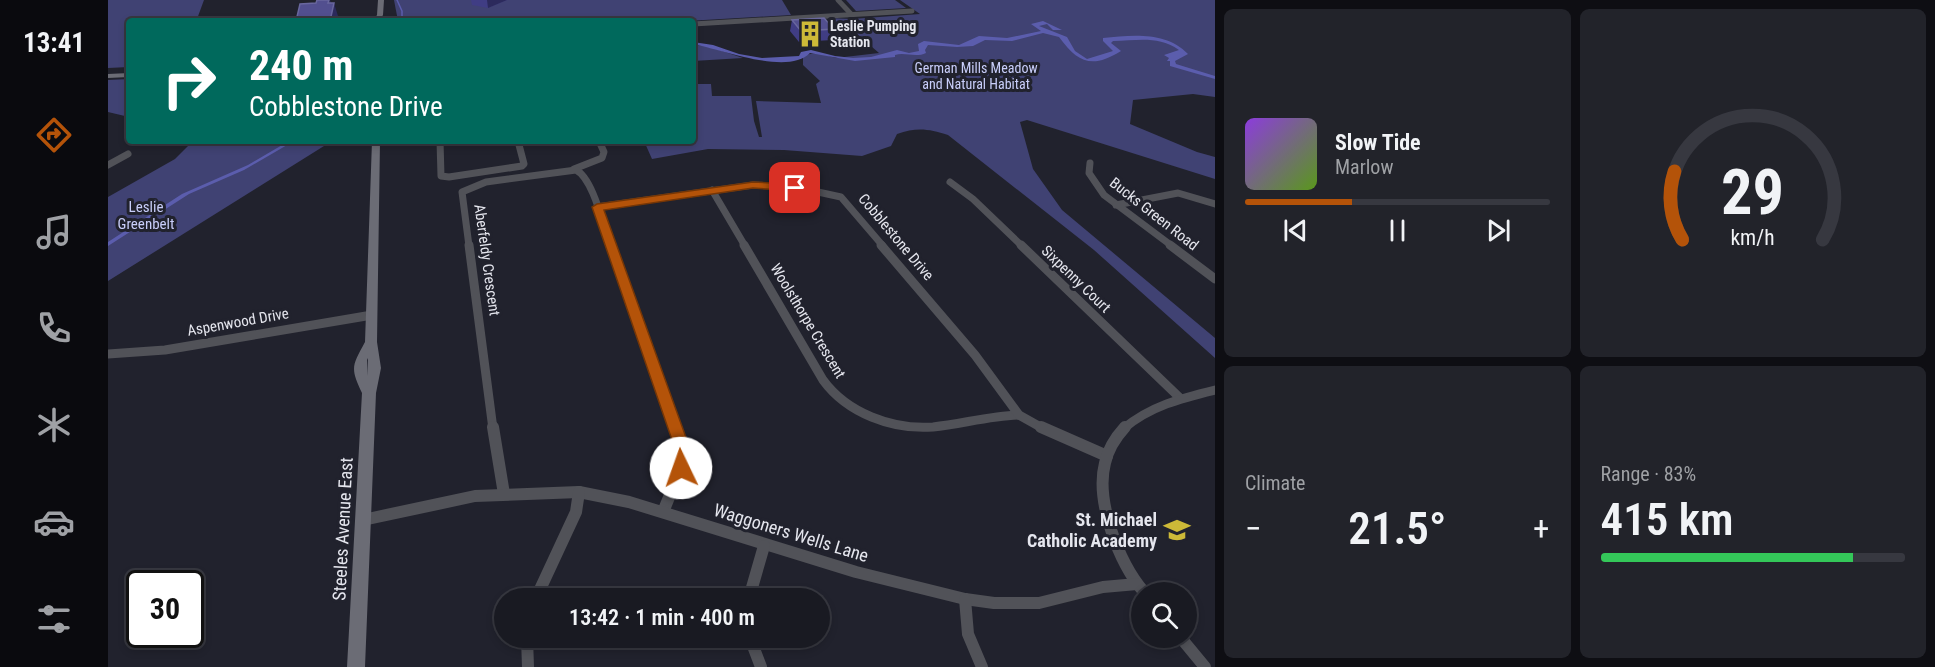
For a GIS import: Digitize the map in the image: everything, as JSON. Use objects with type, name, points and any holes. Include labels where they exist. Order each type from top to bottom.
[{"type":"main road","points":[[378,18],[381,0]]},
{"type":"main road","points":[[108,76],[126,75]]},
{"type":"main road","name":"Steeles Avenue East","points":[[356,667],[369,393],[376,373],[376,359],[371,342],[376,144]]},
{"type":"street","points":[[838,0],[852,15]]},
{"type":"street","points":[[696,24],[912,11]]},
{"type":"street","points":[[440,144],[441,176],[449,177],[522,166],[524,164],[519,144]]},
{"type":"street","points":[[572,170],[602,158],[604,152],[601,144]]},
{"type":"street","points":[[108,165],[128,154]]},
{"type":"street","name":"Bucks Green Road","points":[[1090,163],[1089,173],[1096,187],[1116,205],[1215,279]]},
{"type":"street","points":[[572,170],[582,171],[585,176],[684,454],[681,468],[663,512]]},
{"type":"street","name":"Aberfeldy Crescent","points":[[504,494],[498,468],[462,192],[486,182],[572,170]]},
{"type":"street","name":"Sixpenny Court","points":[[950,182],[973,199],[1180,398]]},
{"type":"street","name":"Cobblestone Drive","points":[[597,207],[712,190],[766,185],[820,191],[841,196],[975,355],[1019,415],[1038,426],[1107,456]]},
{"type":"street","name":"Woolsthorpe Crescent","points":[[712,190],[814,366],[834,393],[850,405],[889,422],[915,425],[945,425],[988,415],[1019,415]]},
{"type":"street","points":[[1116,205],[1178,193],[1215,204]]},
{"type":"street","name":"Aspenwood Drive","points":[[108,354],[165,350],[372,315]]},
{"type":"street","points":[[1138,582],[1108,523],[1101,476],[1107,456],[1120,429],[1150,410],[1180,398],[1215,390]]},
{"type":"street","points":[[541,588],[576,512],[579,492]]},
{"type":"street","name":"Waggoners Wells Lane","points":[[363,520],[451,500],[504,494],[579,492],[629,502],[731,532],[764,546],[965,599],[994,603],[1040,603],[1103,587],[1131,588]]},
{"type":"street","points":[[752,588],[764,546]]},
{"type":"street","points":[[965,599],[965,626],[972,650],[982,667]]},
{"type":"street","points":[[527,648],[528,667]]},
{"type":"street","points":[[754,648],[761,667]]},
{"type":"street","points":[[1189,648],[1205,667]]},
{"type":"green space","points":[[108,0],[204,0],[197,18],[126,18],[126,67],[108,68]]},
{"type":"green space","points":[[394,0],[782,0],[791,15],[696,20],[696,18],[397,18]]},
{"type":"green space","points":[[846,0],[895,0],[906,8],[856,11]]},
{"type":"green space","name":"German Mills Meadow and Natural Habitat","points":[[900,0],[1215,0],[1215,97],[1193,94],[1133,100],[1130,124],[1197,152],[1215,157],[1215,179],[1027,120],[1020,122],[1033,169],[1062,210],[1215,338],[1215,358],[1094,250],[948,135],[935,131],[911,130],[897,134],[891,146],[862,156],[784,150],[708,149],[652,159],[645,144],[696,144],[696,84],[711,84],[712,96],[751,96],[754,121],[759,137],[762,137],[756,101],[821,103],[816,84],[820,81],[803,65],[803,55],[818,53],[836,58],[879,53],[856,33],[835,26],[828,18],[852,19],[920,14]]},
{"type":"green space","points":[[696,45],[707,46],[743,58],[696,61]]},
{"type":"green space","points":[[126,79],[126,116],[108,112],[108,80]]},
{"type":"green space","name":"Leslie Greenbelt","points":[[190,144],[327,144],[108,281],[108,197],[175,159]]},
{"type":"shaded area","points":[[1043,21],[1062,30],[1053,30],[1047,24],[1039,26],[1067,37],[1075,51],[1087,59],[1113,51],[1103,41],[1103,38],[1148,36],[1170,41],[1188,54],[1175,61],[1176,64],[1215,76],[1215,79],[1170,66],[1170,61],[1167,61],[1169,58],[1164,55],[1179,50],[1163,42],[1113,41],[1111,43],[1121,51],[1111,57],[1094,61],[1079,58],[1059,37],[1043,33],[1012,41],[985,40],[973,46],[928,45],[926,53],[922,54],[899,54],[895,57],[855,61],[810,53],[800,59],[770,62],[696,45],[696,42],[713,45],[739,54],[762,58],[799,56],[801,52],[811,50],[835,56],[871,57],[897,50],[909,53],[919,51],[918,44],[924,41],[959,45],[979,36],[1007,38],[1041,31],[1031,24]]},
{"type":"shaded area","points":[[284,144],[289,144],[244,170],[189,194],[108,246],[108,242],[182,194],[248,165]]},
{"type":"building","points":[[317,0],[329,0],[328,3],[334,3],[331,18],[297,18],[300,4],[316,3]]},
{"type":"building","points":[[824,18],[834,29],[801,31],[792,20]]},
{"type":"waterway","points":[[397,0],[402,11],[402,18]]},
{"type":"place","name":"Leslie Pumping Station","points":[[810,34]]},
{"type":"place","name":"St. Michael Catholic Academy","points":[[1177,530]]},
{"type":"route","points":[[681,468],[684,454],[679,437],[597,207],[753,185],[795,188]]}]
